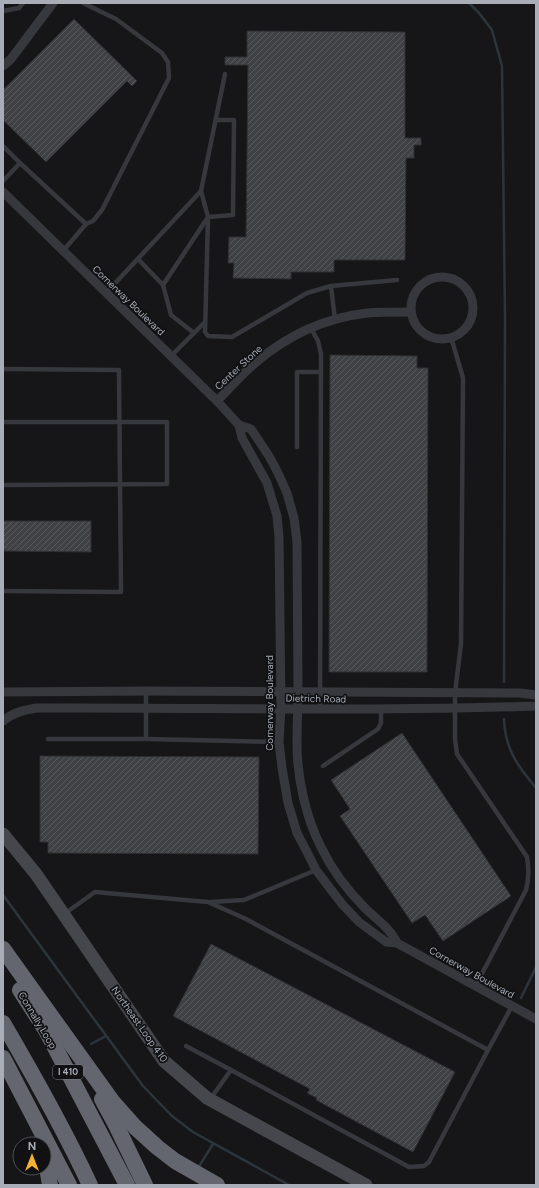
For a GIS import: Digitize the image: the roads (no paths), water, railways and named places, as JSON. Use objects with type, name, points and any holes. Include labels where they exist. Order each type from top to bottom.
[{"type":"highway","points":[[3,949],[112,1101],[136,1127],[175,1161],[217,1185]]},
{"type":"highway","name":"Connally Loop","points":[[3,962],[47,1032],[127,1185]]},
{"type":"highway","name":"I 410","points":[[3,1023],[38,1082],[90,1185]]},
{"type":"highway","points":[[74,1048],[116,1125],[145,1185]]},
{"type":"highway","points":[[3,1058],[38,1122],[69,1185]]},
{"type":"highway","points":[[38,1122],[41,1136]]},
{"type":"main road","name":"Northeast Loop 410","points":[[3,834],[36,874],[164,1061],[210,1100],[366,1185]]},
{"type":"street","points":[[3,66],[11,59],[53,3]]},
{"type":"street","name":"Cornerway Boulevard","points":[[3,192],[217,401],[239,425],[251,429],[269,456],[287,493],[294,518],[296,542],[298,692],[296,746],[308,816],[320,846],[346,887],[394,936],[397,943]]},
{"type":"street","points":[[443,276],[454,278],[463,284],[470,293],[473,303],[473,313],[470,322],[464,330],[451,337],[446,339],[436,339],[427,336],[413,321],[410,312],[411,301],[415,291],[422,283],[432,278],[443,276]]},
{"type":"street","name":"Center Stone","points":[[217,401],[269,351],[311,328],[335,320],[368,314],[410,312]]},
{"type":"street","name":"Cornerway Boulevard","points":[[239,425],[242,438],[267,483],[277,516],[279,544],[280,742],[282,768],[288,803],[297,833],[316,870],[342,904],[359,922],[386,942],[397,943],[536,1019]]},
{"type":"street","name":"Dietrich Road","points":[[3,692],[455,692],[536,695]]},
{"type":"street","points":[[20,692],[21,710]]},
{"type":"street","name":"Dietrich Road","points":[[3,721],[21,710],[37,708],[146,707],[455,709],[536,706]]},
{"type":"lane","points":[[3,11],[10,11],[19,8],[23,3]]},
{"type":"lane","points":[[63,251],[86,224],[93,221],[102,210],[169,78],[168,62],[162,53],[116,19],[83,3]]},
{"type":"lane","points":[[225,74],[201,191],[208,217],[205,322],[205,332],[208,336],[232,337],[307,293],[331,286],[397,280]]},
{"type":"lane","points":[[208,217],[233,215],[234,120],[216,120]]},
{"type":"lane","points":[[3,146],[86,224]]},
{"type":"lane","points":[[3,181],[20,163]]},
{"type":"lane","points":[[106,293],[201,191]]},
{"type":"lane","points":[[163,285],[208,217]]},
{"type":"lane","points":[[138,259],[163,285],[171,315],[194,333]]},
{"type":"lane","points":[[331,286],[335,320]]},
{"type":"lane","points":[[171,356],[205,322]]},
{"type":"lane","points":[[311,328],[318,341],[321,354],[320,709]]},
{"type":"lane","points":[[451,337],[463,378],[462,644],[455,692],[455,739],[457,754],[527,857],[528,866],[526,890],[475,987]]},
{"type":"lane","points":[[3,369],[119,370],[121,592],[3,591]]},
{"type":"lane","points":[[297,447],[297,372],[321,372]]},
{"type":"lane","points":[[3,422],[167,422],[167,484],[3,485]]},
{"type":"lane","points":[[146,691],[146,739]]},
{"type":"lane","points":[[323,766],[378,728],[381,723],[381,709]]},
{"type":"lane","points":[[48,739],[146,739],[280,742]]},
{"type":"lane","points":[[64,914],[95,892],[208,902],[244,900],[316,870]]},
{"type":"lane","points":[[208,902],[246,919],[488,1050]]},
{"type":"lane","points":[[186,1046],[409,1167],[424,1166],[429,1162],[512,1006]]},
{"type":"lane","points":[[210,1100],[231,1070]]},
{"type":"waterway","points":[[469,3],[492,30],[502,66],[505,318],[504,682]]},
{"type":"waterway","points":[[504,719],[507,739],[513,756],[523,772],[536,788]]},
{"type":"waterway","points":[[3,895],[143,1086],[172,1116],[193,1132],[289,1185]]},
{"type":"waterway","points":[[521,998],[536,967]]},
{"type":"waterway","points":[[91,1044],[106,1036]]},
{"type":"waterway","points":[[198,1168],[213,1144]]}]
